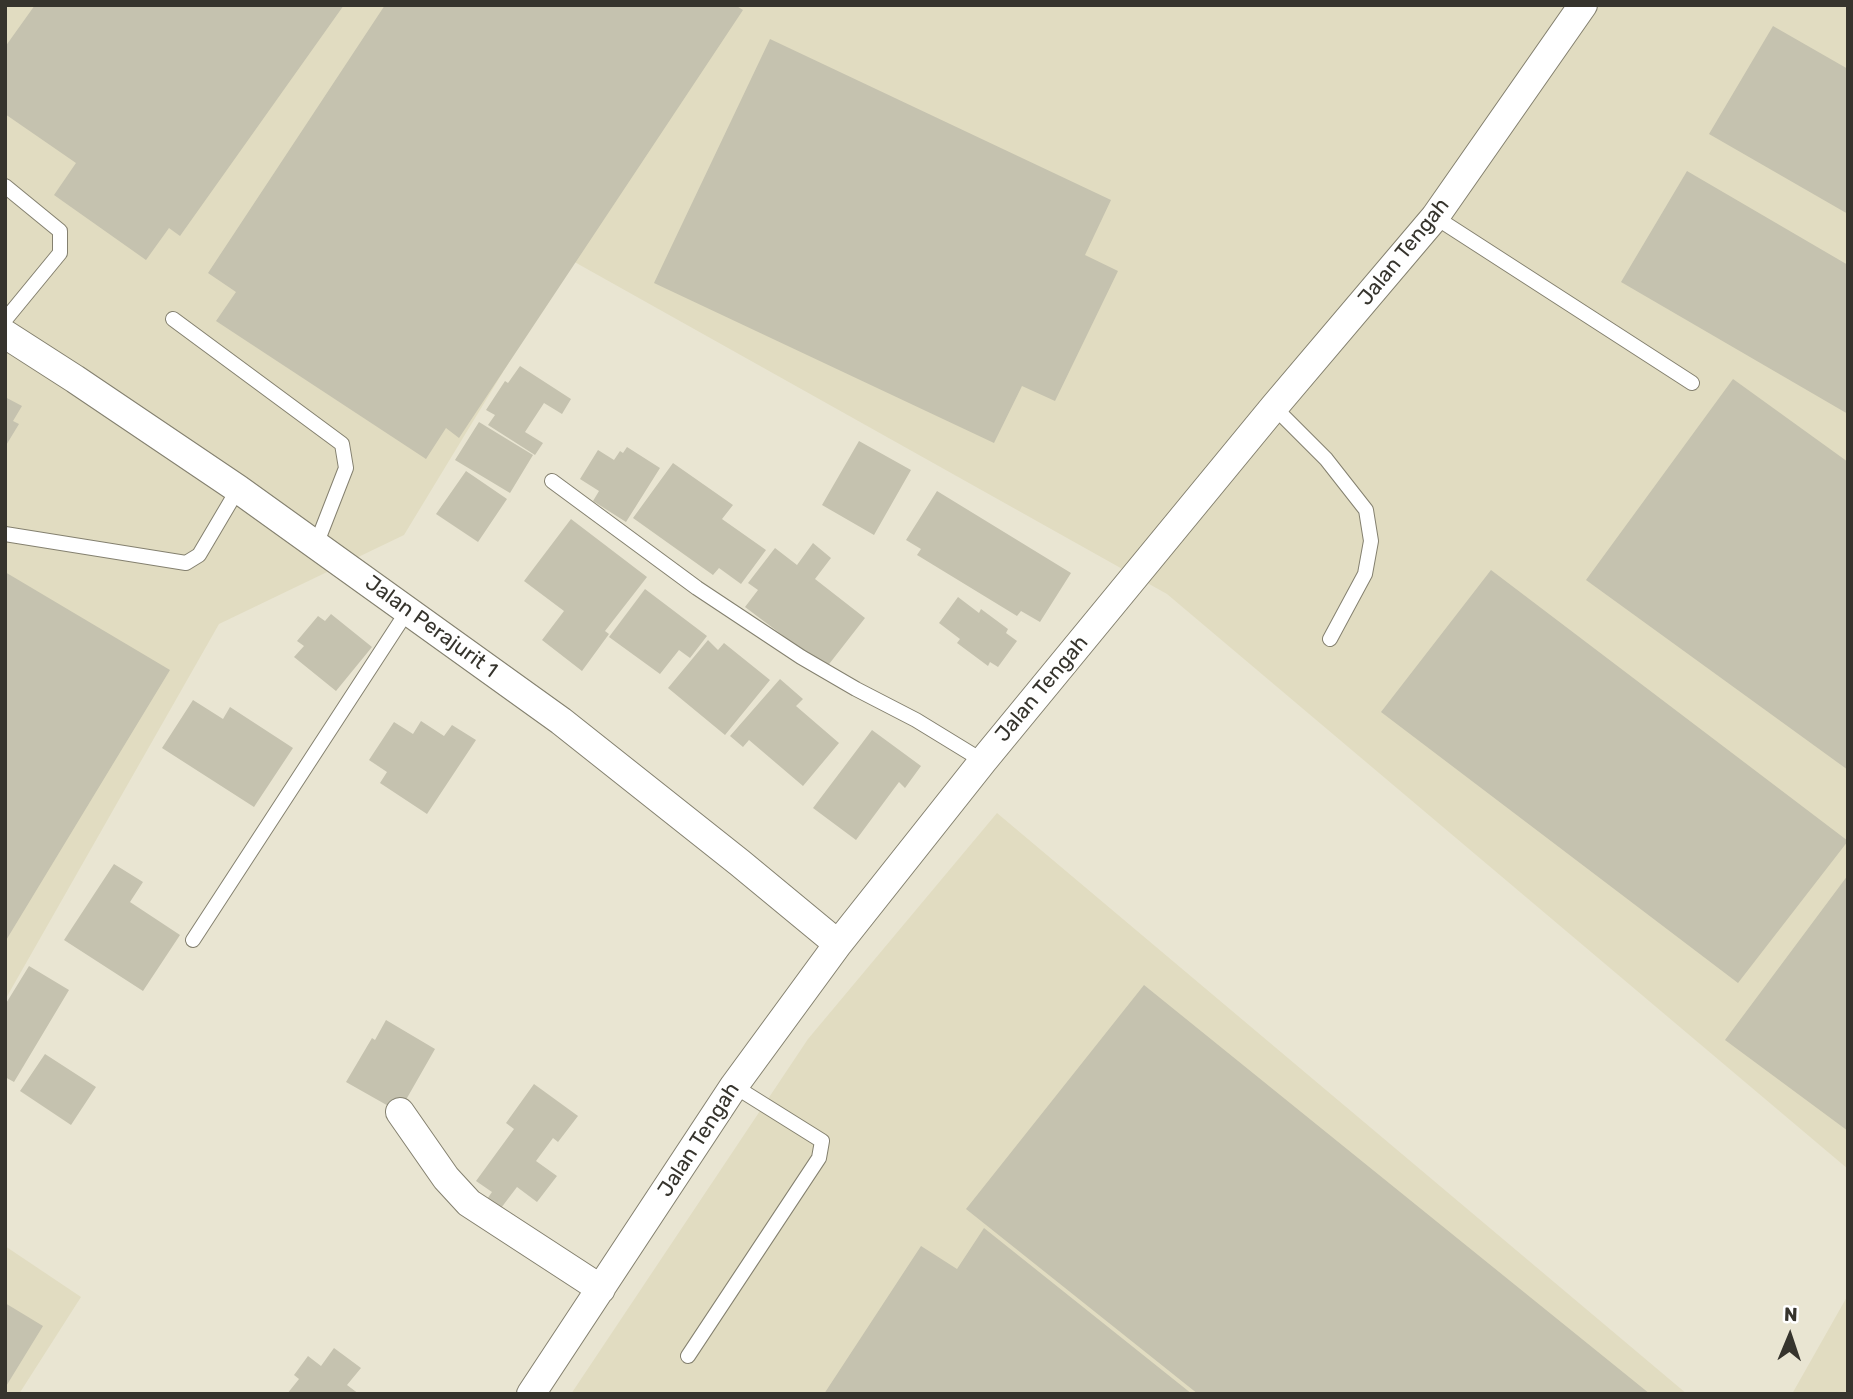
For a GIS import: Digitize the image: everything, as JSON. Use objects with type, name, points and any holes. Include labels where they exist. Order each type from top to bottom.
[{"type":"street","name":"Jalan Tengah","points":[[531,1394],[734,1086],[838,944],[983,761],[1435,217],[1583,5]]},
{"type":"street","name":"Jalan Perajurit 1","points":[[5,334],[238,489],[572,729],[838,944]]},
{"type":"street","points":[[400,1112],[446,1178],[469,1203],[601,1289]]},
{"type":"lane","points":[[5,186],[60,231],[60,253],[5,320]]},
{"type":"lane","points":[[1435,217],[1692,383]]},
{"type":"lane","points":[[173,319],[342,444],[346,468],[316,545]]},
{"type":"lane","points":[[1275,407],[1326,459],[1366,510],[1371,541],[1365,574],[1330,639]]},
{"type":"lane","points":[[552,481],[697,588],[801,657],[916,720],[983,761]]},
{"type":"lane","points":[[5,534],[186,562],[199,555],[238,489]]},
{"type":"lane","points":[[193,940],[408,610]]},
{"type":"lane","points":[[688,1356],[819,1158],[822,1141],[734,1086]]},
{"type":"shaded area","points":[[5,5],[1848,5],[1848,1169],[1167,594],[571,260],[404,535],[219,624],[5,1000]]},
{"type":"shaded area","points":[[997,813],[1687,1394],[571,1394],[808,1039]]},
{"type":"shaded area","points":[[5,1246],[81,1297],[19,1394],[5,1394]]},
{"type":"shaded area","points":[[1848,1295],[1848,1394],[1792,1394]]},
{"type":"building","points":[[35,5],[344,5],[180,236],[169,228],[146,260],[54,195],[76,163],[5,114],[5,47]]},
{"type":"building","points":[[385,5],[735,5],[743,10],[459,438],[446,428],[426,459],[216,321],[236,292],[208,273]]},
{"type":"building","points":[[1773,26],[1848,69],[1848,214],[1709,134]]},
{"type":"building","points":[[770,39],[1111,200],[1085,255],[1118,271],[1055,401],[1022,386],[994,443],[654,283]]},
{"type":"building","points":[[1687,171],[1848,265],[1848,414],[1621,282]]},
{"type":"building","points":[[520,366],[571,399],[562,414],[544,403],[525,432],[543,443],[535,455],[488,425],[495,415],[486,410],[505,381],[508,383]]},
{"type":"building","points":[[1733,379],[1848,462],[1848,770],[1586,580]]},
{"type":"building","points":[[5,397],[22,406],[13,421],[19,424],[5,447]]},
{"type":"building","points":[[479,422],[533,455],[510,493],[455,460]]},
{"type":"building","points":[[859,441],[911,470],[874,535],[822,505]]},
{"type":"building","points":[[627,447],[660,468],[626,522],[593,501],[599,491],[580,479],[598,450],[614,460],[620,451],[623,453]]},
{"type":"building","points":[[673,463],[733,505],[722,519],[766,550],[741,584],[719,568],[713,575],[633,518]]},
{"type":"building","points":[[466,471],[507,499],[478,542],[436,514]]},
{"type":"building","points":[[937,491],[1071,573],[1040,622],[1021,611],[1017,616],[917,555],[921,549],[906,540]]},
{"type":"building","points":[[571,519],[647,577],[605,631],[609,634],[582,671],[542,640],[564,611],[524,581]]},
{"type":"building","points":[[813,543],[831,558],[815,579],[865,618],[826,668],[745,607],[758,590],[748,583],[775,548],[797,565]]},
{"type":"building","points":[[1491,570],[1848,841],[1738,983],[1381,712]]},
{"type":"building","points":[[5,572],[170,670],[5,942]]},
{"type":"building","points":[[645,589],[707,636],[690,658],[679,650],[660,674],[609,637]]},
{"type":"building","points":[[958,597],[979,613],[981,609],[1008,629],[1006,633],[1017,641],[998,667],[990,662],[988,666],[957,643],[960,639],[939,623]]},
{"type":"building","points":[[331,614],[372,647],[336,691],[294,657],[304,646],[297,641],[318,616],[325,621]]},
{"type":"building","points":[[708,640],[718,650],[724,643],[770,680],[725,735],[668,688]]},
{"type":"building","points":[[780,679],[803,699],[796,706],[839,743],[803,786],[749,740],[743,747],[730,736]]},
{"type":"building","points":[[193,700],[223,719],[230,707],[293,748],[254,807],[162,748]]},
{"type":"building","points":[[421,721],[444,736],[452,725],[476,740],[427,814],[380,783],[387,772],[369,760],[394,722],[413,734]]},
{"type":"building","points":[[872,730],[921,766],[905,788],[899,782],[856,840],[813,808]]},
{"type":"building","points":[[114,864],[143,882],[130,902],[180,935],[143,991],[64,940]]},
{"type":"building","points":[[1848,875],[1848,1131],[1725,1040]]},
{"type":"building","points":[[29,966],[69,990],[14,1082],[5,1077],[5,1005]]},
{"type":"building","points":[[1144,985],[1650,1394],[1198,1394],[966,1209]]},
{"type":"building","points":[[386,1020],[435,1049],[399,1112],[346,1082]]},
{"type":"building","points":[[45,1054],[96,1087],[71,1125],[20,1091]]},
{"type":"building","points":[[534,1084],[578,1116],[558,1142],[553,1138],[536,1161],[557,1176],[537,1202],[517,1187],[498,1212],[485,1202],[492,1192],[476,1181],[514,1129],[506,1123]]},
{"type":"building","points":[[984,1228],[1192,1394],[824,1394],[921,1246],[957,1269]]},
{"type":"building","points":[[5,1303],[43,1326],[5,1388]]},
{"type":"building","points":[[334,1348],[361,1368],[347,1385],[359,1394],[287,1394],[299,1379],[294,1375],[308,1356],[321,1366]]}]
